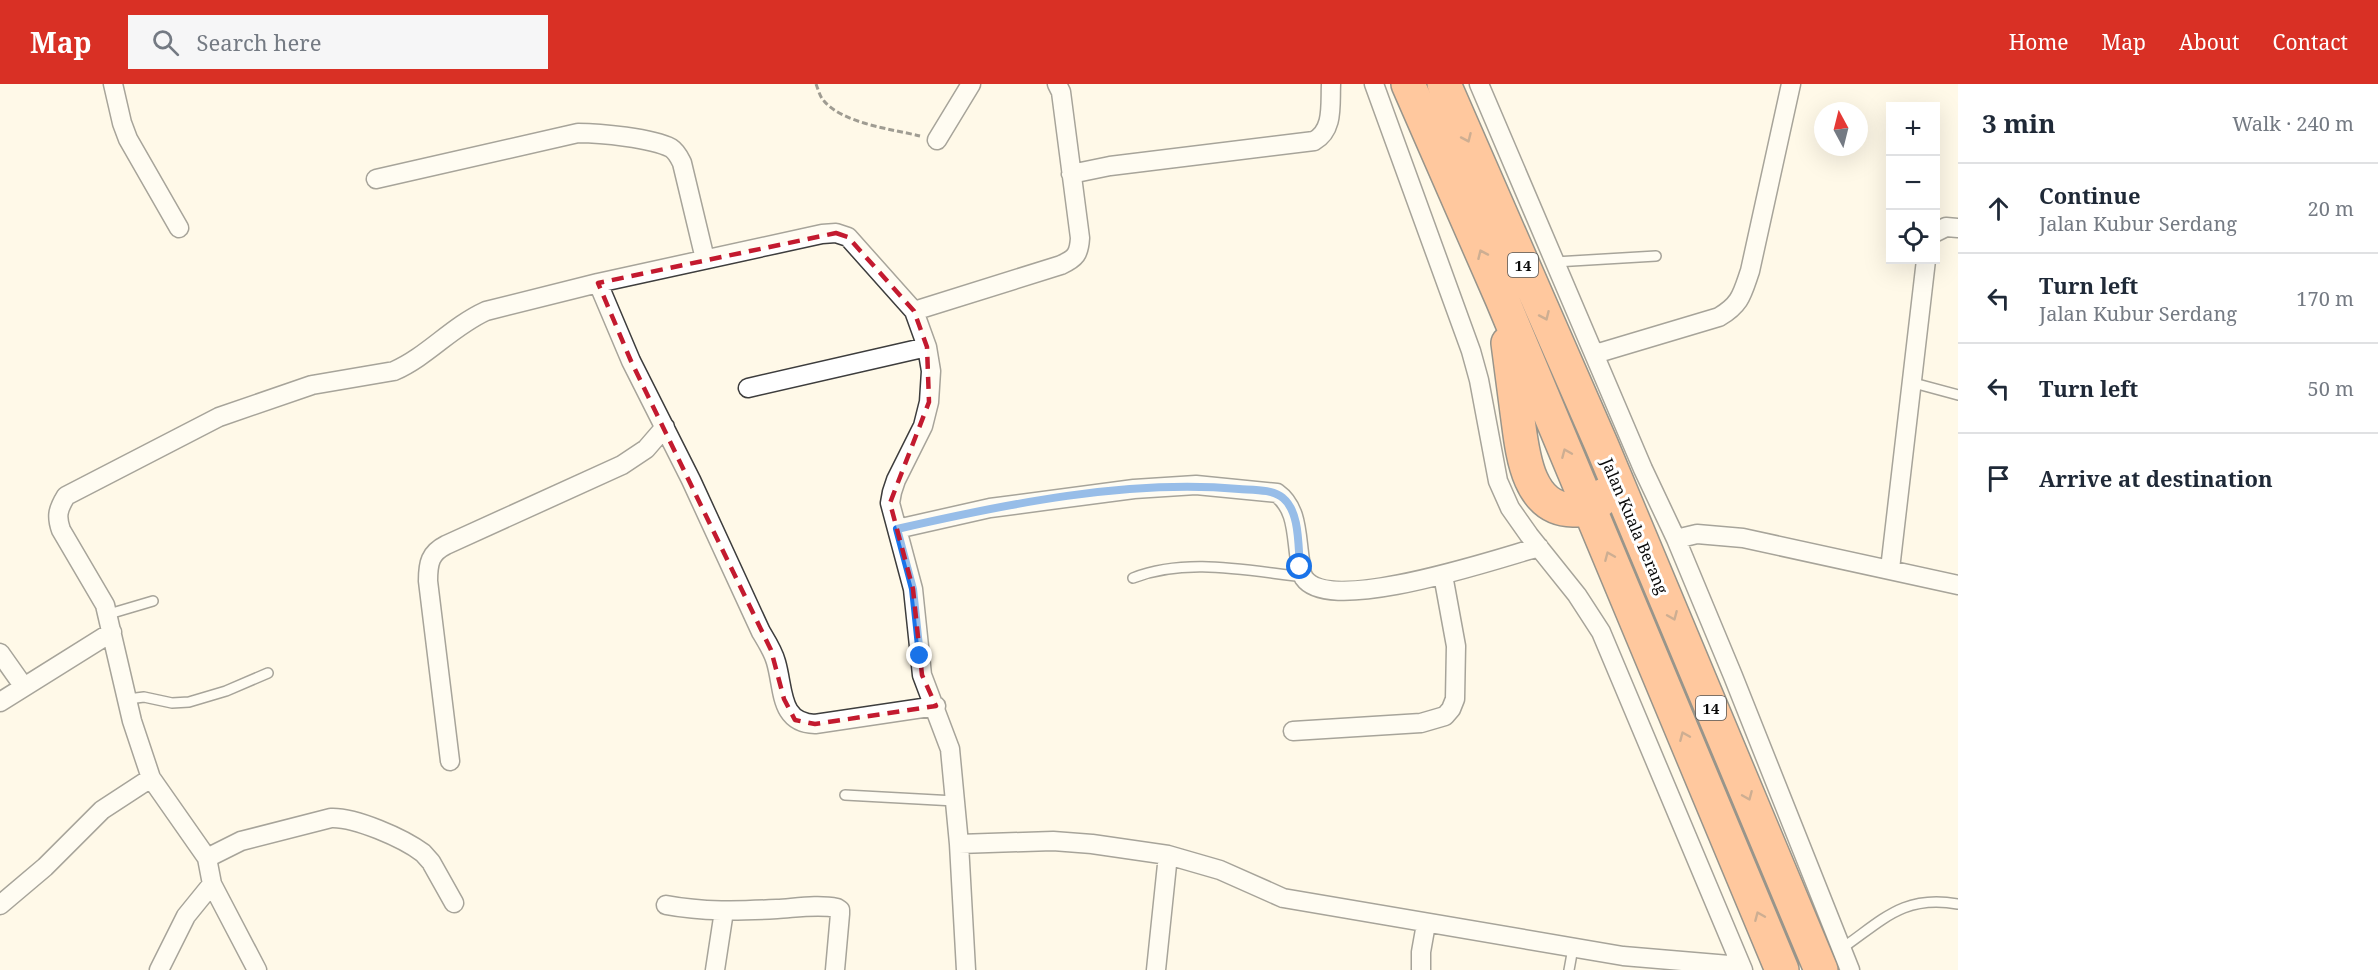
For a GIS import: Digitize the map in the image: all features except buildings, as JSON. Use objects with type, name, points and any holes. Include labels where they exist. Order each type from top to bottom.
[{"type":"highway","name":"14","points":[[1408,84],[1502,299],[1782,970]]},
{"type":"highway","name":"Jalan Kuala Berang","points":[[1444,84],[1602,446],[1703,688],[1831,959]]},
{"type":"highway","points":[[1502,299],[1509,461],[1552,505],[1564,509],[1588,507],[1602,499],[1608,483],[1602,446]]},
{"type":"street","points":[[113,84],[128,139],[179,228]]},
{"type":"street","points":[[937,140],[971,84]]},
{"type":"street","points":[[914,311],[1073,260],[1079,253],[1080,238],[1061,92],[1057,84]]},
{"type":"street","points":[[1071,174],[1110,166],[1314,141],[1324,136],[1328,126],[1331,84]]},
{"type":"street","points":[[959,844],[1053,841],[1168,855],[1212,867],[1283,898],[1623,956],[1742,968],[1601,632],[1577,595],[1510,508],[1498,482],[1509,461],[1374,84]]},
{"type":"street","points":[[1479,84],[1643,469],[1676,538],[1733,676],[1831,959],[1850,970]]},
{"type":"street","points":[[1595,354],[1719,316],[1734,308],[1741,298],[1750,271],[1791,84]]},
{"type":"street","points":[[376,179],[578,133],[597,133],[655,143],[670,148],[678,154],[682,163],[705,259]]},
{"type":"street","points":[[1940,230],[1946,227],[1958,228]]},
{"type":"street","points":[[257,970],[212,884],[207,858],[151,778],[128,699],[110,623],[61,530],[57,518],[59,507],[66,496],[219,417],[312,385],[394,371],[407,365],[465,320],[486,311],[705,259],[836,233],[848,237],[914,311],[927,347],[931,371],[929,402],[916,443],[891,492],[890,503],[915,600],[922,675],[936,706],[950,749],[959,844],[966,970]]},
{"type":"street","points":[[1890,569],[1925,264]]},
{"type":"street","points":[[598,283],[631,361],[665,427],[771,650],[788,711],[795,720],[803,724],[815,724],[936,706]]},
{"type":"street","points":[[748,388],[927,347]]},
{"type":"street","points":[[450,761],[428,581],[428,565],[431,556],[436,549],[622,465],[646,448],[665,427]]},
{"type":"street","points":[[897,529],[990,508],[1134,489],[1196,485],[1277,493],[1285,499],[1293,512],[1300,567],[1304,577],[1314,587],[1331,591],[1352,591],[1443,574],[1539,547]]},
{"type":"street","points":[[1676,538],[1697,534],[1743,538],[1958,585]]},
{"type":"street","points":[[1293,731],[1421,723],[1444,716],[1451,709],[1455,699],[1456,646],[1443,574]]},
{"type":"street","points":[[0,702],[24,687],[110,623]]},
{"type":"street","points":[[0,653],[24,687]]},
{"type":"street","points":[[1703,688],[1733,676]]},
{"type":"street","points":[[0,905],[40,871],[102,810],[151,778]]},
{"type":"street","points":[[207,858],[241,841],[331,818],[343,818],[357,821],[423,853],[431,862],[454,903]]},
{"type":"street","points":[[1155,970],[1168,855]]},
{"type":"street","points":[[159,970],[186,916],[212,884]]},
{"type":"street","points":[[666,905],[686,909],[724,911],[837,908],[840,914],[835,970]]},
{"type":"street","points":[[715,970],[724,911]]},
{"type":"street","points":[[1422,970],[1421,952],[1426,924]]},
{"type":"lane","points":[[1555,262],[1656,256]]},
{"type":"lane","points":[[1910,382],[1958,395]]},
{"type":"lane","points":[[1133,578],[1154,570],[1196,567],[1304,577]]},
{"type":"lane","points":[[110,623],[153,601]]},
{"type":"lane","points":[[128,699],[144,698],[172,703],[189,702],[226,692],[268,673]]},
{"type":"lane","points":[[845,795],[955,801]]},
{"type":"lane","points":[[1831,959],[1900,908],[1916,902],[1935,901],[1958,904]]},
{"type":"lane","points":[[1569,970],[1573,948]]},
{"type":"path","points":[[816,84],[823,100],[839,113],[864,123],[937,140]]},
{"type":"highlighted area","points":[[836,233],[848,237],[914,311],[927,347],[929,402],[890,503],[913,589],[922,675],[936,706],[815,724],[795,720],[784,699],[771,650],[631,361],[598,283]]},
{"type":"route","points":[[920,656],[917,610],[897,529],[990,508],[1134,489],[1196,485],[1257,490],[1277,493],[1285,499],[1293,512],[1300,567]]}]
